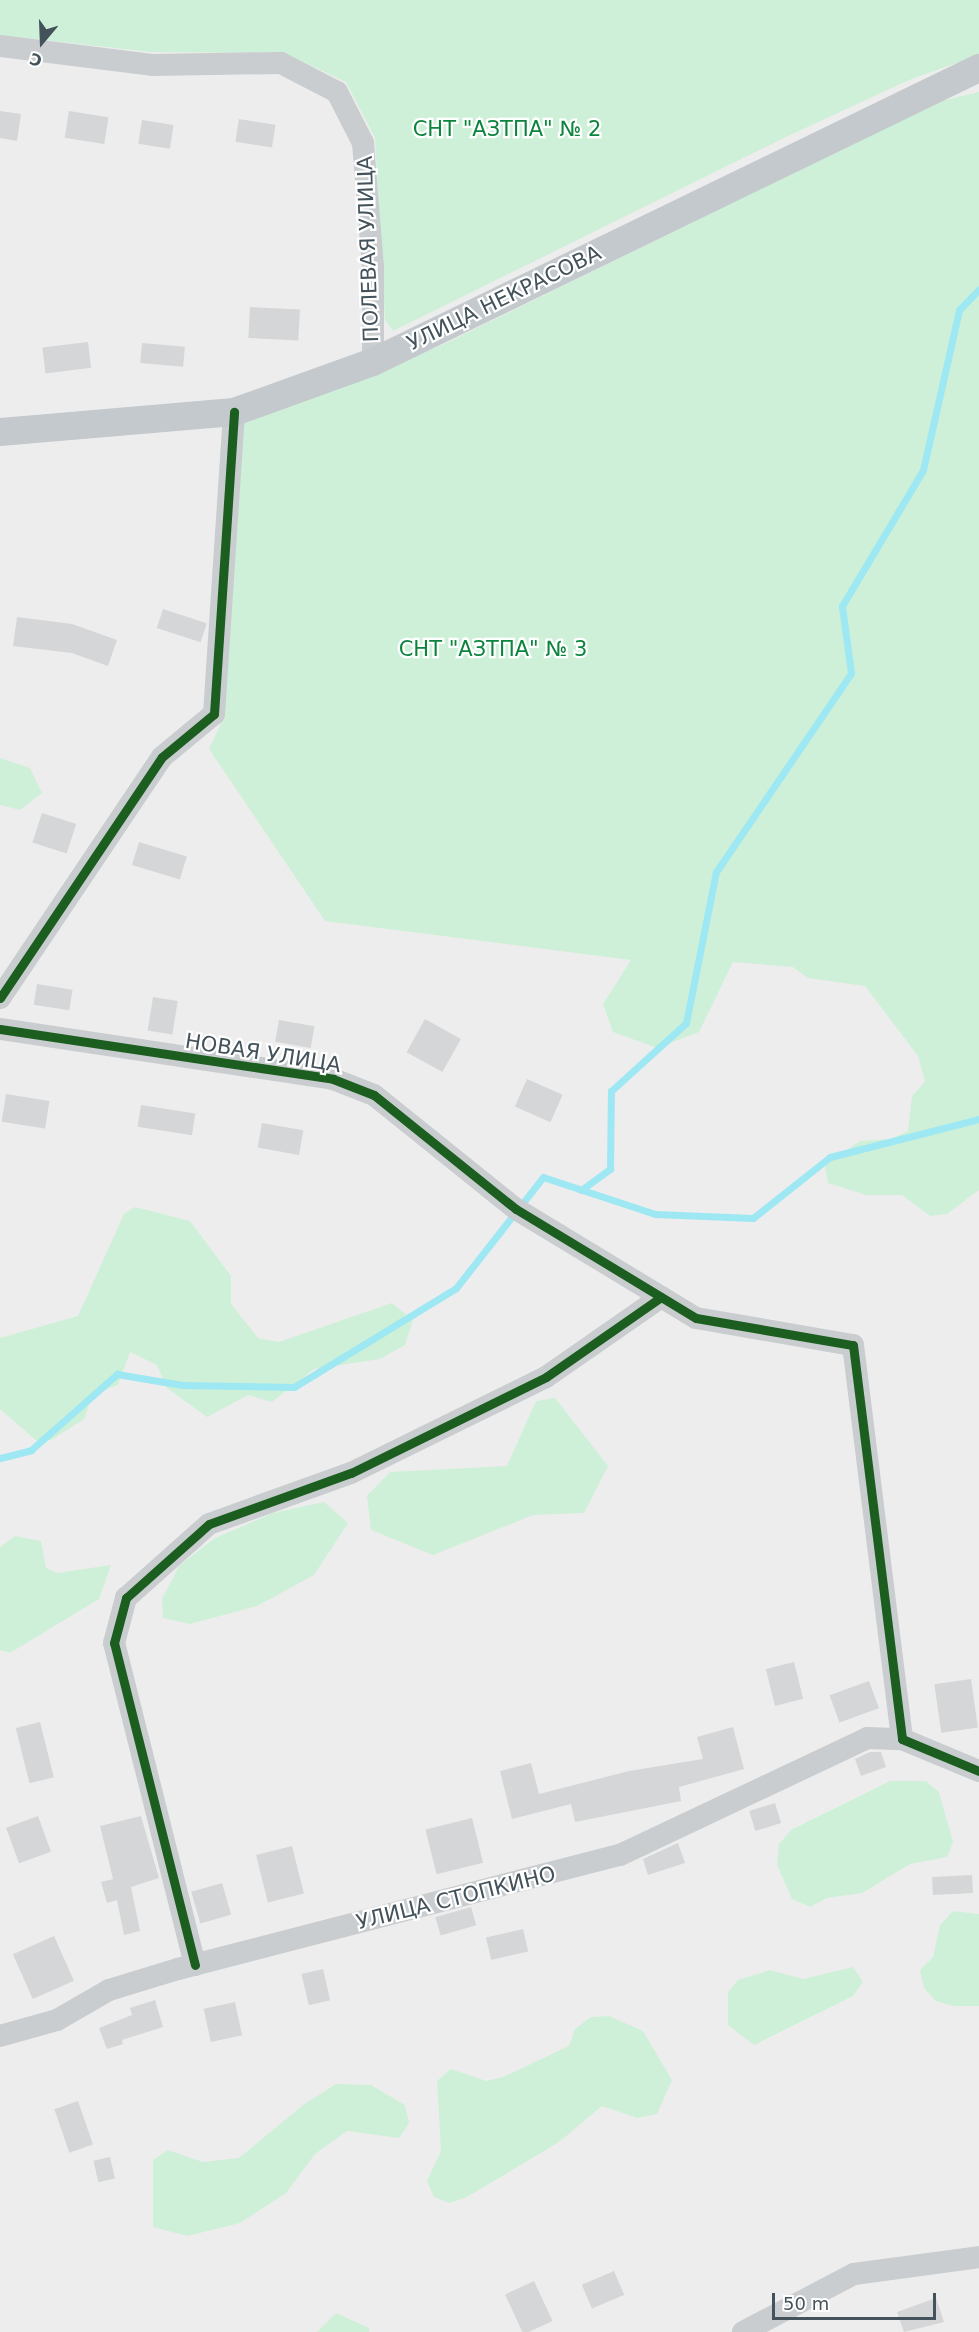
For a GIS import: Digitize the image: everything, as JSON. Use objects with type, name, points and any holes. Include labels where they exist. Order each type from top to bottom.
[{"type":"main road","name":"УЛИЦА НЕКРАСОВА","points":[[0,432],[234,412],[373,362],[979,68]]},
{"type":"street","name":"ПОЛЕВАЯ УЛИЦА","points":[[0,46],[152,65],[281,63],[337,92],[363,143],[373,254],[373,362]]},
{"type":"street","points":[[0,998],[162,757],[214,714],[234,412]]},
{"type":"street","name":"НОВАЯ УЛИЦА","points":[[0,1029],[333,1079],[374,1095],[516,1209],[696,1318],[853,1345],[902,1739]]},
{"type":"street","points":[[195,1965],[114,1643],[126,1598],[209,1524],[351,1473],[546,1377],[661,1297]]},
{"type":"street","name":"УЛИЦА СТОПКИНО","points":[[0,2036],[57,2020],[109,1990],[195,1965],[620,1855],[867,1738],[902,1739]]},
{"type":"street","points":[[902,1739],[979,1771]]},
{"type":"street","points":[[743,2332],[854,2274],[979,2257]]},
{"type":"green space","name":"СНТ \"АЗТПА\" № 2","points":[[0,0],[979,0],[979,55],[909,80],[786,137],[393,331],[385,320],[375,138],[346,82],[284,53],[150,52],[0,35]]},
{"type":"green space","name":"СНТ \"АЗТПА\" № 3","points":[[979,92],[979,1190],[947,1214],[930,1216],[902,1195],[866,1195],[828,1183],[825,1165],[860,1141],[891,1139],[908,1131],[912,1096],[925,1082],[918,1056],[865,986],[808,978],[793,967],[733,962],[699,1032],[657,1048],[613,1032],[603,1004],[631,960],[325,921],[209,749],[222,721],[241,423],[440,346],[941,101]]},
{"type":"green space","points":[[0,758],[30,768],[42,793],[20,810],[0,805]]},
{"type":"green space","points":[[135,1207],[190,1221],[231,1276],[231,1304],[258,1338],[279,1342],[392,1303],[413,1320],[405,1345],[380,1359],[314,1369],[272,1402],[248,1395],[207,1417],[167,1388],[157,1365],[130,1352],[118,1385],[93,1394],[84,1419],[51,1440],[38,1442],[0,1409],[0,1338],[78,1316],[124,1214]]},
{"type":"green space","points":[[555,1398],[608,1466],[584,1513],[533,1515],[433,1555],[371,1530],[367,1496],[390,1472],[507,1466],[536,1401]]},
{"type":"green space","points":[[324,1502],[348,1523],[314,1575],[257,1606],[190,1624],[163,1618],[162,1599],[179,1566],[215,1538],[273,1513]]},
{"type":"green space","points":[[15,1536],[41,1541],[46,1568],[58,1573],[111,1565],[99,1599],[10,1653],[0,1650],[0,1547]]},
{"type":"green space","points":[[890,1781],[926,1781],[939,1792],[953,1842],[947,1857],[910,1864],[862,1893],[827,1898],[810,1907],[792,1899],[777,1865],[779,1844],[791,1830]]},
{"type":"green space","points":[[953,1911],[979,1914],[979,2006],[953,2006],[936,2001],[924,1988],[920,1970],[933,1957],[940,1925]]},
{"type":"green space","points":[[853,1967],[863,1982],[853,1996],[754,2045],[728,2025],[728,1992],[738,1980],[770,1970],[803,1979]]},
{"type":"green space","points":[[609,2016],[643,2031],[672,2080],[657,2114],[637,2118],[602,2106],[559,2142],[467,2197],[450,2203],[434,2197],[427,2181],[441,2151],[437,2081],[451,2069],[486,2081],[503,2077],[569,2046],[575,2029],[591,2017]]},
{"type":"green space","points":[[336,2084],[371,2085],[405,2105],[409,2123],[399,2138],[347,2131],[315,2154],[286,2193],[240,2223],[187,2236],[153,2227],[153,2160],[168,2150],[203,2162],[239,2158],[303,2105]]},
{"type":"green space","points":[[336,2313],[369,2328],[369,2332],[317,2332]]},
{"type":"building","points":[[0,111],[21,114],[17,141],[0,138]]},
{"type":"building","points":[[69,111],[109,117],[104,144],[65,138]]},
{"type":"building","points":[[239,119],[276,125],[272,148],[235,142]]},
{"type":"building","points":[[142,120],[174,125],[170,149],[138,144]]},
{"type":"building","points":[[250,307],[300,310],[298,341],[248,338]]},
{"type":"building","points":[[88,342],[91,368],[46,373],[42,348]]},
{"type":"building","points":[[142,343],[185,347],[183,367],[140,363]]},
{"type":"building","points":[[163,609],[207,623],[201,642],[157,628]]},
{"type":"building","points":[[17,617],[72,624],[117,640],[108,666],[72,653],[13,646]]},
{"type":"building","points":[[42,813],[76,824],[67,854],[32,842]]},
{"type":"building","points":[[139,842],[187,857],[180,880],[132,865]]},
{"type":"building","points":[[37,984],[73,990],[69,1010],[34,1005]]},
{"type":"building","points":[[153,997],[178,1001],[172,1034],[148,1031]]},
{"type":"building","points":[[425,1019],[461,1039],[442,1072],[407,1052]]},
{"type":"building","points":[[279,1020],[314,1026],[311,1048],[275,1042]]},
{"type":"building","points":[[527,1079],[563,1095],[550,1122],[515,1106]]},
{"type":"building","points":[[6,1094],[49,1101],[45,1129],[2,1122]]},
{"type":"building","points":[[141,1105],[195,1114],[192,1135],[138,1127]]},
{"type":"building","points":[[262,1123],[303,1130],[299,1155],[258,1148]]},
{"type":"building","points":[[794,1662],[803,1699],[775,1706],[766,1669]]},
{"type":"building","points":[[971,1679],[978,1728],[941,1733],[934,1684]]},
{"type":"building","points":[[869,1681],[879,1708],[839,1723],[830,1695]]},
{"type":"building","points":[[40,1722],[54,1777],[30,1783],[16,1728]]},
{"type":"building","points":[[733,1727],[744,1769],[679,1787],[681,1801],[575,1822],[571,1804],[512,1819],[500,1771],[531,1763],[539,1794],[629,1771],[703,1759],[697,1737]]},
{"type":"building","points":[[870,1752],[881,1752],[886,1767],[861,1776],[855,1759]]},
{"type":"building","points":[[775,1803],[781,1823],[755,1831],[749,1811]]},
{"type":"building","points":[[38,1816],[51,1852],[19,1863],[6,1828]]},
{"type":"building","points":[[141,1816],[159,1878],[131,1887],[140,1931],[124,1935],[117,1900],[107,1903],[101,1882],[113,1879],[100,1826]]},
{"type":"building","points":[[472,1818],[483,1863],[437,1874],[425,1830]]},
{"type":"building","points":[[678,1843],[685,1863],[648,1875],[643,1859]]},
{"type":"building","points":[[292,1846],[304,1894],[268,1902],[256,1855]]},
{"type":"building","points":[[972,1875],[973,1893],[933,1895],[932,1877]]},
{"type":"building","points":[[222,1883],[231,1915],[200,1924],[191,1892]]},
{"type":"building","points":[[471,1907],[476,1925],[441,1935],[435,1917]]},
{"type":"building","points":[[523,1929],[528,1951],[491,1960],[486,1938]]},
{"type":"building","points":[[54,1936],[74,1981],[33,1999],[13,1954]]},
{"type":"building","points":[[323,1969],[330,2000],[309,2005],[302,1974]]},
{"type":"building","points":[[155,2000],[163,2027],[122,2040],[123,2044],[107,2049],[99,2028],[132,2015],[130,2008]]},
{"type":"building","points":[[235,2002],[242,2035],[211,2042],[204,2009]]},
{"type":"building","points":[[78,2101],[93,2144],[69,2153],[54,2109]]},
{"type":"building","points":[[110,2157],[115,2178],[98,2182],[93,2161]]},
{"type":"building","points":[[614,2271],[624,2295],[592,2309],[582,2285]]},
{"type":"building","points":[[534,2281],[553,2321],[529,2332],[522,2332],[505,2295]]},
{"type":"building","points":[[936,2298],[944,2322],[904,2332],[897,2312]]},
{"type":"waterway","points":[[581,1190],[610,1169],[611,1091],[686,1023],[716,872],[851,673],[842,606],[923,470],[959,310],[979,289]]},
{"type":"waterway","points":[[0,1458],[31,1450],[117,1374],[182,1385],[294,1387],[456,1288],[543,1177],[655,1214],[753,1218],[830,1157],[979,1119]]},
{"type":"cycle path","points":[[0,998],[162,757],[214,714],[234,412]]},
{"type":"cycle path","points":[[0,1029],[333,1079],[374,1095],[516,1209],[696,1318],[853,1345],[902,1739],[979,1771]]},
{"type":"cycle path","points":[[195,1965],[114,1643],[126,1598],[209,1524],[351,1473],[546,1377],[661,1297]]}]
